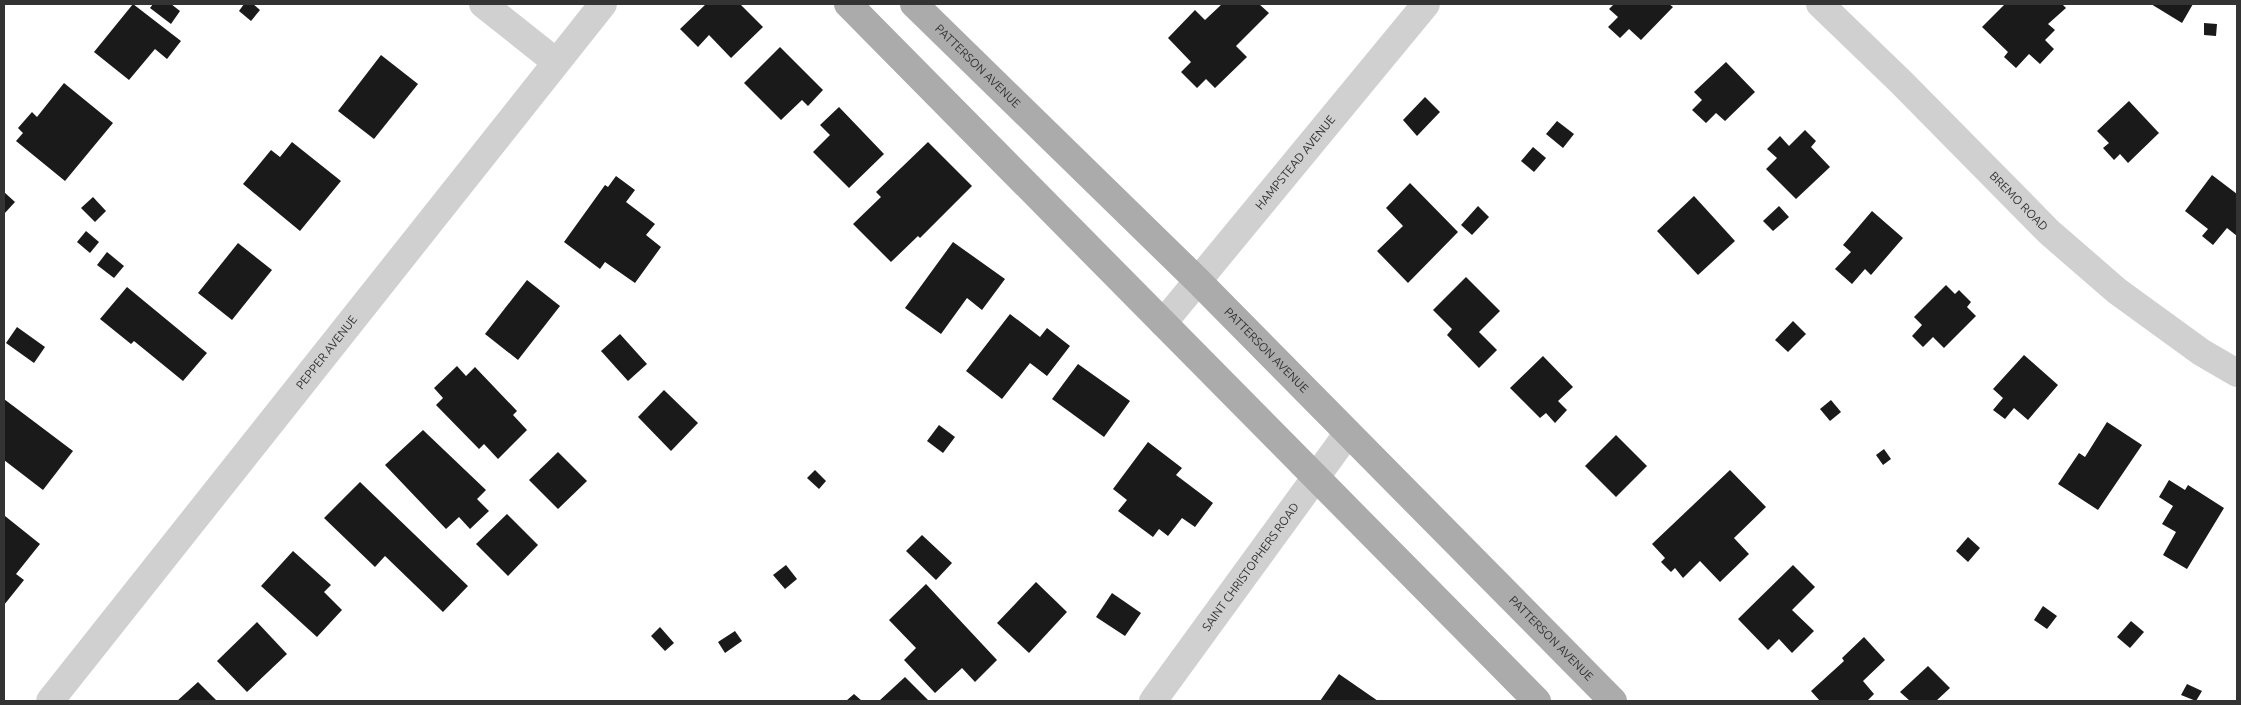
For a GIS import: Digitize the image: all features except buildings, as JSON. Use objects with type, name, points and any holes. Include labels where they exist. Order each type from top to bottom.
[{"type":"main road","points":[[848,4],[1537,701]]},
{"type":"main road","name":"PATTERSON AVENUE","points":[[914,4],[1198,281],[1613,701]]},
{"type":"street","points":[[483,4],[556,62]]},
{"type":"street","name":"PEPPER AVENUE","points":[[50,701],[603,4]]},
{"type":"street","name":"HAMPSTEAD AVENUE","points":[[1163,323],[1426,4]]},
{"type":"street","name":"BREMO ROAD","points":[[1820,4],[1902,82],[2049,232],[2117,291],[2201,352],[2237,373]]},
{"type":"street","name":"SAINT CHRISTOPHERS ROAD","points":[[1153,701],[1348,433]]}]
